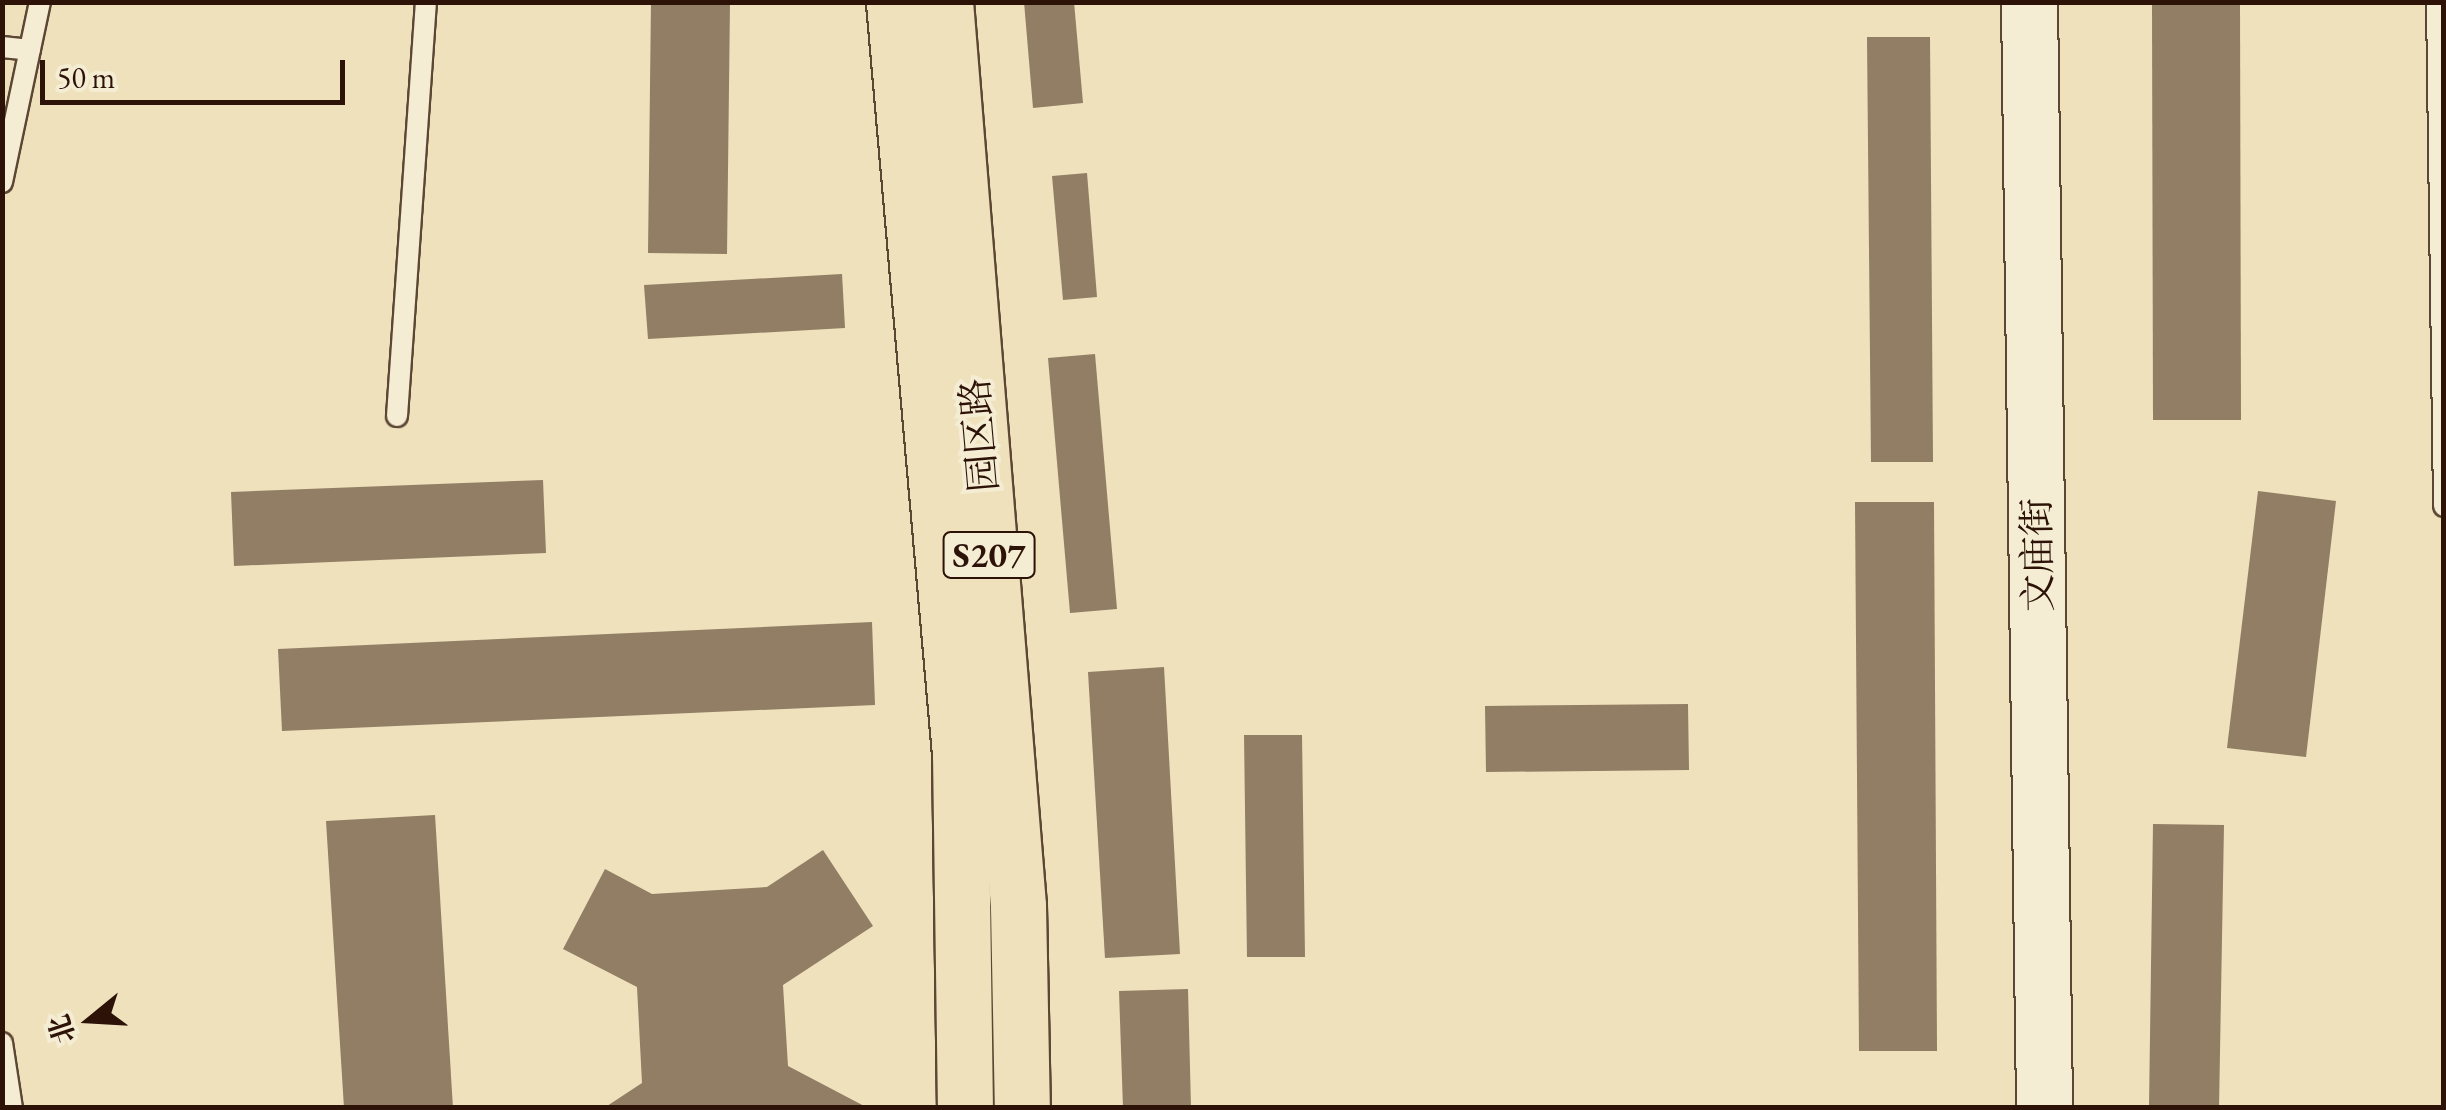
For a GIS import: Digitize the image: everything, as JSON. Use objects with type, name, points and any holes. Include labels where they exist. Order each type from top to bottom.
[{"type":"main road","name":"园区路","points":[[894,2],[960,753],[965,1108]]},
{"type":"main road","name":"园区路","points":[[945,2],[1018,906],[1022,1108]]},
{"type":"main road","name":"文庙街","points":[[2029,2],[2044,1108]]},
{"type":"lane","points":[[2,182],[40,2]]},
{"type":"lane","points":[[397,416],[426,2]]},
{"type":"lane","points":[[2436,2],[2444,506]]},
{"type":"lane","points":[[2,46],[30,50]]},
{"type":"lane","points":[[2,1043],[12,1108]]},
{"type":"building","points":[[651,2],[730,2],[727,254],[648,253]]},
{"type":"building","points":[[1024,2],[1074,2],[1083,103],[1033,108]]},
{"type":"building","points":[[2152,2],[2240,2],[2241,420],[2153,420]]},
{"type":"building","points":[[1867,37],[1930,37],[1933,462],[1871,462]]},
{"type":"building","points":[[1087,173],[1097,297],[1063,300],[1052,176]]},
{"type":"building","points":[[842,274],[845,328],[648,339],[644,285]]},
{"type":"building","points":[[1095,354],[1117,609],[1070,613],[1048,358]]},
{"type":"building","points":[[543,480],[546,553],[234,566],[231,492]]},
{"type":"building","points":[[2258,491],[2336,501],[2306,757],[2227,748]]},
{"type":"building","points":[[1855,502],[1934,502],[1937,1051],[1859,1051]]},
{"type":"building","points":[[872,622],[875,705],[282,731],[278,649]]},
{"type":"building","points":[[1164,667],[1180,954],[1105,958],[1088,672]]},
{"type":"building","points":[[1688,704],[1689,770],[1486,772],[1485,706]]},
{"type":"building","points":[[1244,735],[1302,735],[1305,957],[1247,957]]},
{"type":"building","points":[[435,815],[453,1108],[344,1108],[326,821]]},
{"type":"building","points":[[2153,824],[2224,825],[2219,1108],[2149,1108]]},
{"type":"building","points":[[823,850],[873,926],[783,985],[788,1066],[868,1108],[604,1108],[642,1083],[637,987],[563,949],[605,869],[652,894],[767,887]]},
{"type":"building","points":[[1188,989],[1191,1108],[1123,1108],[1119,991]]}]
